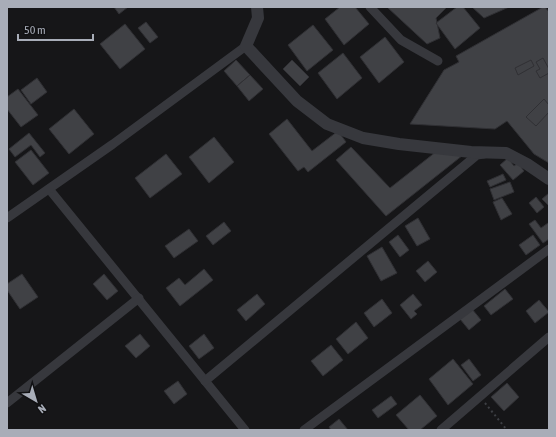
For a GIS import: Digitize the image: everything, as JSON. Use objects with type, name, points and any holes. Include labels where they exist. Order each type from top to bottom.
[{"type":"street","points":[[7,218],[113,144],[246,46],[258,18],[257,7]]},
{"type":"street","points":[[370,7],[401,40],[438,61]]},
{"type":"street","points":[[246,46],[297,101],[326,124],[363,138],[399,144],[471,152],[506,153],[527,164],[549,179]]},
{"type":"street","points":[[205,381],[478,155],[506,153]]},
{"type":"street","points":[[49,189],[139,298],[244,430]]},
{"type":"street","points":[[304,430],[549,249]]},
{"type":"street","points":[[7,403],[139,298]]},
{"type":"street","points":[[441,430],[549,337]]},
{"type":"path","points":[[481,397],[507,430]]},
{"type":"building","points":[[114,7],[128,7],[119,14]]},
{"type":"building","points":[[340,7],[355,7],[369,24],[344,45],[325,19]]},
{"type":"building","points":[[387,7],[447,7],[436,18],[440,38],[427,44]]},
{"type":"building","points":[[457,7],[463,7],[480,28],[455,49],[436,23]]},
{"type":"building","points":[[472,7],[509,7],[484,18]]},
{"type":"building","points":[[545,7],[549,12],[549,163],[534,154],[507,121],[495,129],[410,124],[444,70],[459,62],[456,56]]},
{"type":"building","points":[[146,22],[158,37],[150,43],[138,28]]},
{"type":"building","points":[[125,24],[145,49],[120,69],[100,44]]},
{"type":"building","points":[[313,25],[333,50],[307,71],[288,45]]},
{"type":"building","points":[[385,37],[404,62],[379,83],[360,57]]},
{"type":"building","points":[[343,53],[362,78],[337,99],[318,73]]},
{"type":"building","points":[[543,58],[549,69],[549,73],[540,78],[536,71],[540,69],[536,62]]},
{"type":"building","points":[[236,60],[250,75],[237,86],[224,71]]},
{"type":"building","points":[[292,60],[309,77],[300,86],[283,69]]},
{"type":"building","points":[[531,60],[534,66],[518,75],[515,68]]},
{"type":"building","points":[[250,75],[263,89],[249,101],[237,86]]},
{"type":"building","points":[[37,78],[47,92],[31,104],[21,90]]},
{"type":"building","points":[[18,89],[38,115],[21,127],[7,109],[7,97]]},
{"type":"building","points":[[544,99],[549,105],[549,112],[536,126],[526,117]]},
{"type":"building","points":[[74,109],[94,134],[69,154],[49,129]]},
{"type":"building","points":[[287,119],[312,151],[338,131],[346,142],[308,172],[304,167],[298,171],[269,134]]},
{"type":"building","points":[[29,133],[45,153],[40,157],[31,145],[15,157],[9,149]]},
{"type":"building","points":[[214,137],[234,162],[209,183],[189,157]]},
{"type":"building","points":[[351,147],[390,188],[437,151],[463,155],[386,216],[336,160]]},
{"type":"building","points":[[31,150],[49,173],[33,185],[15,162]]},
{"type":"building","points":[[166,154],[182,174],[150,198],[135,178]]},
{"type":"building","points":[[508,158],[514,166],[518,163],[524,171],[513,180],[500,165]]},
{"type":"building","points":[[503,174],[506,180],[490,187],[487,181]]},
{"type":"building","points":[[510,182],[514,192],[494,200],[490,189]]},
{"type":"building","points":[[549,193],[549,206],[542,199]]},
{"type":"building","points":[[536,197],[544,207],[537,213],[529,203]]},
{"type":"building","points":[[502,198],[512,214],[501,220],[493,202]]},
{"type":"building","points":[[418,218],[430,239],[417,246],[405,226]]},
{"type":"building","points":[[535,220],[541,228],[548,223],[549,224],[549,239],[543,243],[529,224]]},
{"type":"building","points":[[224,222],[231,231],[213,245],[206,236]]},
{"type":"building","points":[[189,229],[198,241],[174,258],[165,246]]},
{"type":"building","points":[[398,235],[409,250],[400,257],[389,242]]},
{"type":"building","points":[[533,235],[540,245],[526,255],[519,245]]},
{"type":"building","points":[[382,247],[397,273],[381,281],[367,256]]},
{"type":"building","points":[[428,261],[437,272],[425,282],[416,271]]},
{"type":"building","points":[[204,269],[213,280],[180,306],[166,288],[179,278],[185,285]]},
{"type":"building","points":[[22,274],[38,297],[20,309],[7,290],[7,284]]},
{"type":"building","points":[[104,274],[118,291],[107,300],[93,284]]},
{"type":"building","points":[[505,289],[513,299],[491,315],[484,306]]},
{"type":"building","points":[[257,294],[265,304],[246,321],[237,310]]},
{"type":"building","points":[[413,294],[422,305],[414,311],[417,314],[411,319],[400,305]]},
{"type":"building","points":[[382,299],[392,313],[374,327],[364,313]]},
{"type":"building","points":[[539,300],[549,312],[535,323],[526,311]]},
{"type":"building","points":[[472,309],[481,320],[469,330],[460,319]]},
{"type":"building","points":[[356,322],[368,338],[348,354],[336,339]]},
{"type":"building","points":[[140,334],[150,346],[136,358],[125,346]]},
{"type":"building","points":[[204,334],[214,348],[199,359],[189,346]]},
{"type":"building","points":[[331,345],[343,360],[323,376],[311,361]]},
{"type":"building","points":[[453,359],[473,384],[448,405],[429,379]]},
{"type":"building","points":[[469,359],[481,375],[473,381],[461,365]]},
{"type":"building","points":[[178,381],[187,394],[174,404],[164,391]]},
{"type":"building","points":[[507,383],[519,397],[504,411],[491,397]]},
{"type":"building","points":[[420,395],[437,416],[420,430],[409,430],[396,415]]},
{"type":"building","points":[[391,396],[397,404],[378,418],[372,410]]},
{"type":"building","points":[[339,419],[348,430],[331,430],[329,427]]}]
